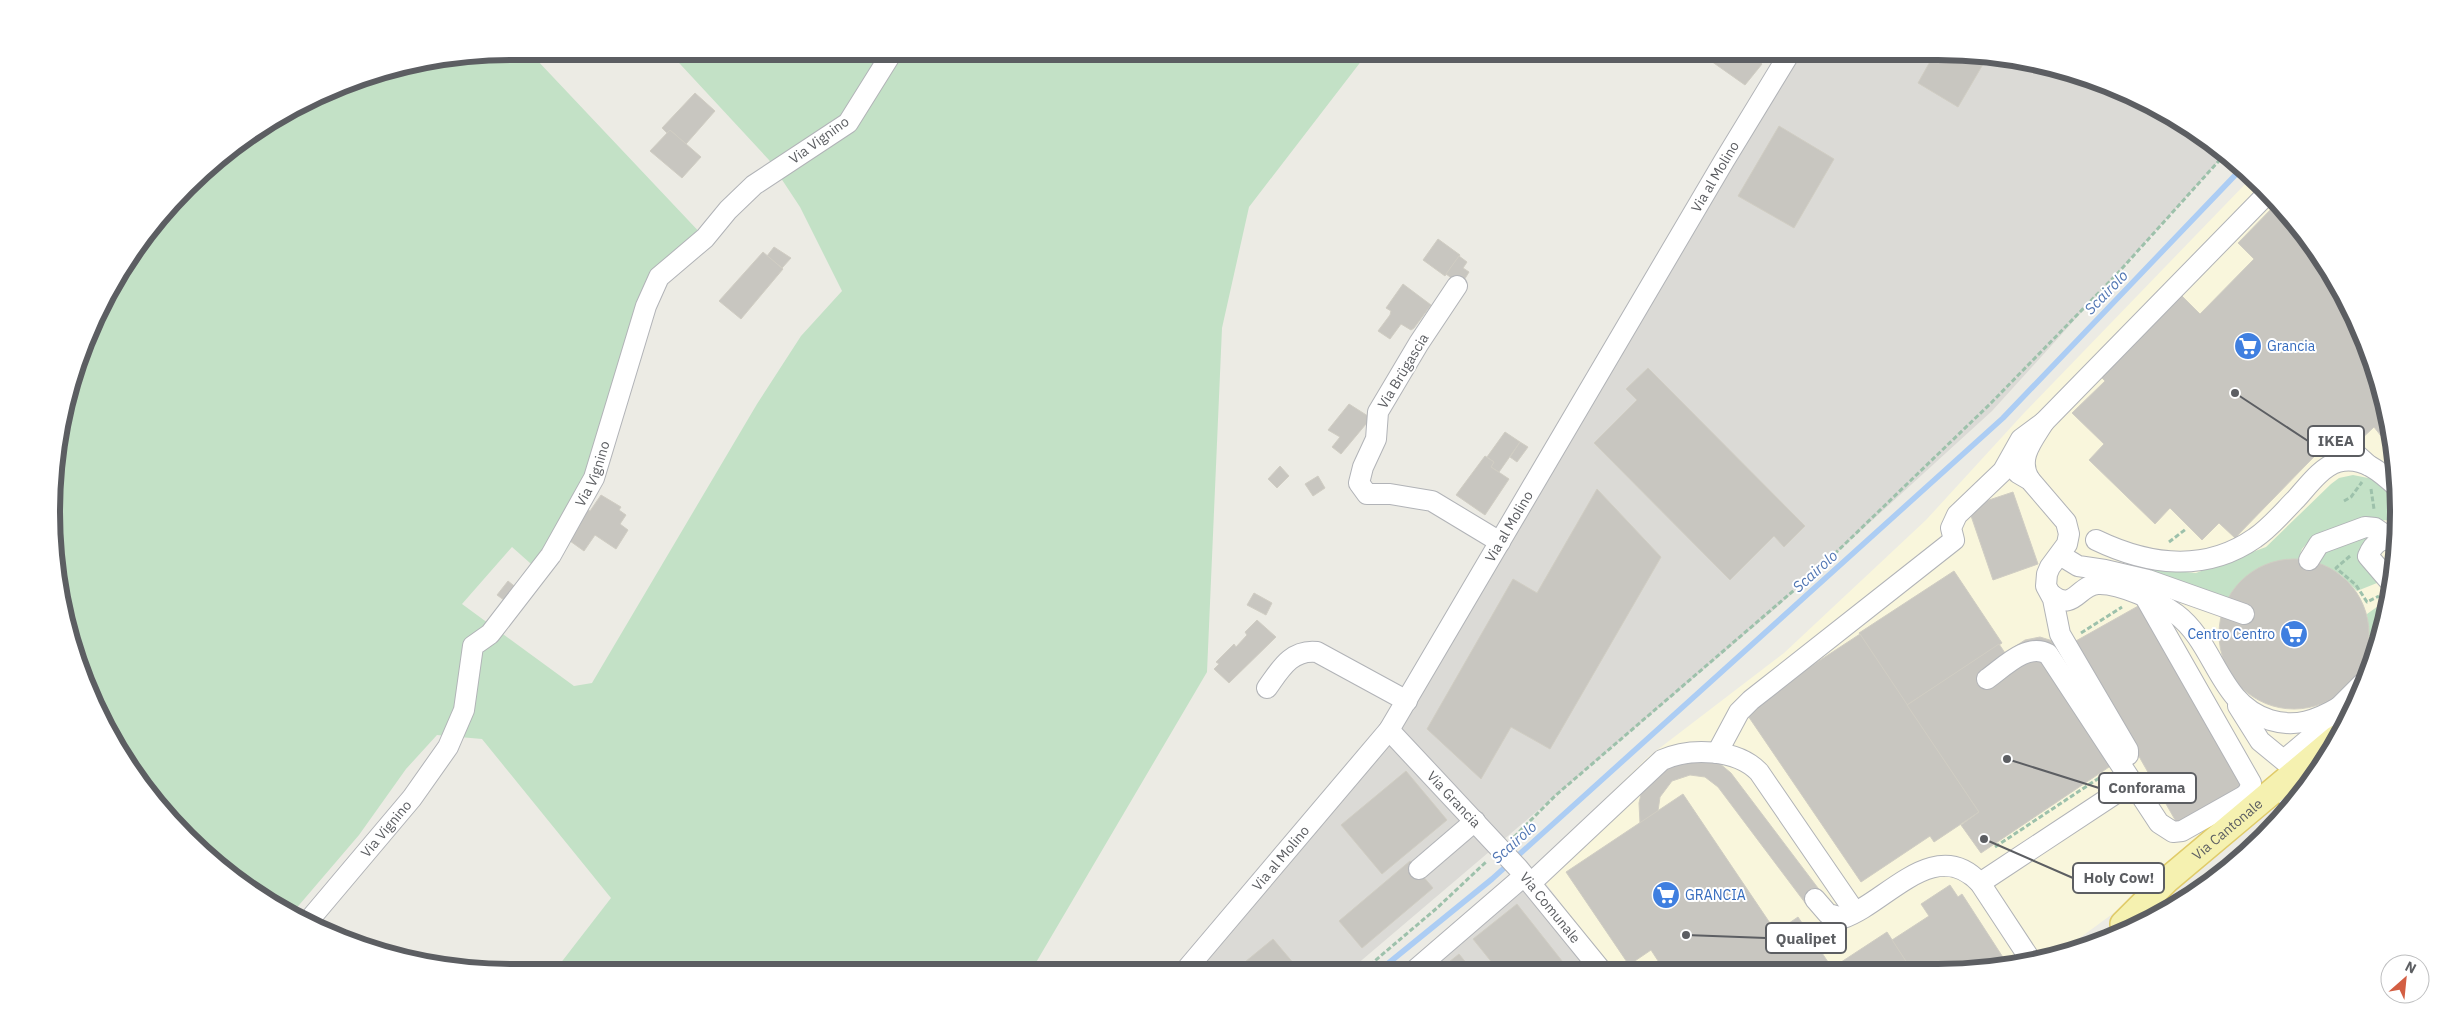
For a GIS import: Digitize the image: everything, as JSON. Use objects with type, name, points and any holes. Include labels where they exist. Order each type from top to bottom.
[{"type":"main road","name":"Via Cantonale","points":[[2123,924],[2177,890],[2318,757]]},
{"type":"street","name":"Via Vignino","points":[[312,917],[412,798],[448,747],[464,710],[473,646],[490,634],[551,555],[594,478],[640,325],[659,277],[705,238],[728,210],[754,185],[848,123],[887,60]]},
{"type":"street","name":"Via al Molino","points":[[1191,964],[1389,730],[1724,161],[1786,60]]},
{"type":"street","points":[[1716,753],[1739,712],[1751,700],[1954,540],[1951,528],[1953,520],[1997,477],[2007,465],[2021,439],[2044,422],[2263,198]]},
{"type":"street","name":"Via Brügascia","points":[[1457,286],[1419,343],[1378,412],[1376,439],[1363,467],[1359,483],[1367,494],[1390,494],[1432,501],[1500,542]]},
{"type":"street","points":[[2044,422],[2025,454],[2026,471],[2030,480],[2063,516],[2096,540],[2122,553],[2140,558],[2183,562],[2205,560],[2255,538],[2328,467],[2338,462],[2349,461],[2367,471],[2384,475],[2389,479]]},
{"type":"street","points":[[2337,437],[2367,471]]},
{"type":"street","points":[[1997,477],[2011,472],[2030,480]]},
{"type":"street","points":[[2062,553],[2069,534],[2063,516]]},
{"type":"street","points":[[2309,560],[2319,544],[2365,526],[2375,528],[2389,538]]},
{"type":"street","points":[[2096,540],[2076,541],[2062,553],[2047,574],[2046,586],[2052,595],[2060,634],[2128,750],[2131,777]]},
{"type":"street","points":[[2385,576],[2368,556],[2372,546],[2380,540],[2389,541]]},
{"type":"street","points":[[2062,553],[2081,567],[2105,570],[2146,589],[2176,614],[2184,622],[2260,741],[2293,782]]},
{"type":"street","points":[[2052,595],[2061,600],[2071,600],[2088,586],[2100,584],[2146,589],[2244,614]]},
{"type":"street","points":[[1987,679],[2029,651],[2038,650],[2048,654],[2160,823],[2173,832],[2182,831],[2244,796],[2249,791],[2251,785],[2146,589]]},
{"type":"street","points":[[1267,688],[1286,662],[1296,654],[1306,650],[1317,652],[1406,701]]},
{"type":"street","points":[[2230,694],[2256,714],[2270,720],[2285,723],[2314,721],[2339,707]]},
{"type":"street","points":[[2293,782],[2290,755],[2328,722],[2351,695]]},
{"type":"street","name":"Via Grancia","points":[[1389,730],[1524,875]]},
{"type":"street","points":[[1421,964],[1662,760],[1685,753],[1716,753],[1746,762],[1759,772],[1855,912]]},
{"type":"street","points":[[1980,884],[2131,777]]},
{"type":"street","points":[[1419,869],[1475,821]]},
{"type":"street","points":[[1815,899],[1828,914],[1843,918],[1926,868],[1954,868],[1971,874],[1980,884],[2027,955]]},
{"type":"street","name":"Via Comunale","points":[[1524,875],[1596,964]]},
{"type":"path","points":[[1371,964],[1501,849],[1556,795],[1821,567],[1998,396],[2117,274],[2220,159]]},
{"type":"path","points":[[2344,501],[2351,497],[2367,471]]},
{"type":"path","points":[[1995,846],[2106,773]]},
{"type":"shaded area","points":[[1786,60],[1968,61],[1997,64],[2055,75],[2111,94],[2138,107],[2189,136],[2220,159],[1992,411],[1776,608],[1357,964],[1191,964],[1389,730]]},
{"type":"shaded area","points":[[2247,182],[2258,192],[2297,237],[2314,261],[2343,312],[2356,339],[2375,395],[2386,453],[2390,512],[2386,571],[2375,629],[2356,685],[2341,716],[2273,781],[2126,904],[2072,943],[2026,955],[1968,963],[1607,964],[1534,868],[1648,757],[1784,653],[1926,520],[2024,413]]},
{"type":"shaded area","points":[[1519,891],[1526,891],[1587,964],[1429,964]]},
{"type":"green space","points":[[537,60],[705,238],[659,277],[594,478],[539,571],[512,547],[462,604],[574,686],[592,683],[757,404],[801,336],[842,291],[800,207],[769,160],[676,60],[1362,60],[1249,207],[1222,328],[1207,672],[1035,964],[560,964],[611,898],[482,739],[437,735],[406,769],[359,835],[296,908],[261,888],[237,871],[192,832],[153,787],[136,763],[94,685],[75,629],[69,600],[61,542],[61,482],[64,453],[75,395],[94,339],[121,286],[153,237],[192,192],[237,153],[261,136],[312,107],[339,94],[395,75],[453,64],[482,61]]},
{"type":"green space","points":[[2353,475],[2373,479],[2389,495],[2390,520],[2361,521],[2308,542],[2302,549],[2298,560],[2277,563],[2259,570],[2243,582],[2229,598],[2141,571],[2143,568],[2196,573],[2266,547],[2339,478]]},
{"type":"green space","points":[[2367,537],[2361,552],[2382,581],[2357,591],[2341,575],[2317,563],[2322,551]]},
{"type":"green space","points":[[2380,605],[2374,633],[2368,637],[2367,614]]},
{"type":"building","points":[[1757,60],[1762,64],[1745,85],[1711,61]]},
{"type":"building","points":[[1931,60],[1984,63],[1958,107],[1918,83]]},
{"type":"building","points":[[695,93],[715,111],[686,144],[670,130],[667,133],[662,128]]},
{"type":"building","points":[[1779,126],[1834,159],[1794,228],[1738,196]]},
{"type":"building","points":[[670,130],[701,157],[682,178],[650,151]]},
{"type":"building","name":"Grancia","points":[[2272,208],[2297,237],[2329,286],[2356,339],[2375,395],[2383,434],[2381,436],[2374,427],[2357,443],[2342,428],[2235,538],[2219,523],[2202,540],[2170,508],[2155,524],[2089,460],[2104,444],[2072,413],[2105,381],[2101,377],[2181,295],[2200,314],[2254,259],[2238,243]]},
{"type":"building","points":[[1438,239],[1460,255],[1445,276],[1423,260]]},
{"type":"building","points":[[774,247],[791,258],[782,268],[767,256]]},
{"type":"building","points":[[763,252],[783,269],[741,319],[719,301]]},
{"type":"building","points":[[1459,256],[1467,262],[1463,268],[1469,272],[1461,285],[1446,274]]},
{"type":"building","points":[[1403,284],[1431,305],[1414,328],[1411,330],[1401,324],[1390,339],[1378,331],[1390,315],[1391,311],[1386,308]]},
{"type":"building","points":[[1648,368],[1805,526],[1784,547],[1774,536],[1730,580],[1594,443],[1637,400],[1626,389]]},
{"type":"building","points":[[1349,404],[1371,418],[1341,454],[1332,447],[1340,437],[1328,430]]},
{"type":"building","points":[[1505,432],[1520,442],[1499,472],[1491,467],[1494,462],[1487,457]]},
{"type":"building","points":[[1520,442],[1528,447],[1517,462],[1510,457]]},
{"type":"building","points":[[1485,456],[1494,462],[1491,467],[1509,479],[1485,515],[1456,495]]},
{"type":"building","points":[[1280,466],[1289,476],[1277,488],[1268,479]]},
{"type":"building","points":[[1318,476],[1325,488],[1313,496],[1305,484]]},
{"type":"building","points":[[1597,489],[1661,557],[1550,749],[1511,727],[1481,779],[1427,729],[1513,579],[1537,593]]},
{"type":"building","points":[[2013,492],[2038,564],[1993,580],[1968,507]]},
{"type":"building","points":[[601,495],[621,507],[619,510],[626,515],[620,524],[628,530],[616,549],[595,535],[584,551],[570,541],[581,523],[575,520],[583,507],[590,511]]},
{"type":"building","name":"Centro Centro","points":[[2294,559],[2323,565],[2347,581],[2363,605],[2369,634],[2363,663],[2347,687],[2323,703],[2294,709],[2265,703],[2241,687],[2225,663],[2219,634],[2225,605],[2241,581],[2265,565]]},
{"type":"building","points":[[1954,571],[2002,643],[1907,705],[1859,633]]},
{"type":"building","points":[[508,581],[523,593],[512,606],[497,595]]},
{"type":"building","points":[[1254,593],[1272,603],[1266,615],[1247,605]]},
{"type":"building","points":[[2140,605],[2244,788],[2178,825],[2074,642]]},
{"type":"building","points":[[1257,620],[1276,637],[1229,683],[1214,669],[1219,664],[1216,662],[1234,644],[1236,647],[1247,635],[1245,632]]},
{"type":"building","points":[[1860,634],[1979,812],[1934,842],[1930,836],[1861,882],[1744,710]]},
{"type":"building","points":[[2040,637],[2056,642],[2112,765],[1981,853],[1961,825],[1979,812],[1907,705],[1999,644],[2005,653],[2025,640]]},
{"type":"building","points":[[1680,757],[1719,763],[1731,773],[1821,892],[1806,904],[1718,787],[1705,777],[1690,775],[1672,781],[1660,797],[1658,811],[1640,823],[1639,803],[1642,790]]},
{"type":"building","points":[[1406,771],[1447,820],[1382,874],[1341,825]]},
{"type":"building","name":"GRANCIA","points":[[1683,794],[1776,932],[1798,917],[1829,964],[1660,964],[1651,950],[1628,964],[1566,872]]},
{"type":"building","points":[[1410,861],[1433,888],[1362,948],[1339,921]]},
{"type":"building","points":[[1950,885],[1958,897],[1962,894],[2004,959],[1968,963],[1908,964],[1892,940],[1929,916],[1921,904]]},
{"type":"building","points":[[1517,904],[1564,964],[1493,964],[1473,939]]},
{"type":"building","points":[[1887,932],[1908,964],[1838,964]]},
{"type":"building","points":[[1273,939],[1294,964],[1243,964]]},
{"type":"building","points":[[1459,954],[1467,964],[1446,964]]},
{"type":"waterway","name":"Scairolo","points":[[1387,964],[1492,879],[2003,418],[2237,173]]},
{"type":"place","name":"Grancia","points":[[2248,346]]},
{"type":"place","name":"IKEA","points":[[2235,393]]},
{"type":"place","name":"Centro Centro","points":[[2294,634]]},
{"type":"place","name":"Conforama","points":[[2007,759]]},
{"type":"place","name":"Holy Cow!","points":[[1984,839]]},
{"type":"place","name":"GRANCIA","points":[[1666,895]]},
{"type":"place","name":"Qualipet","points":[[1686,935]]}]
